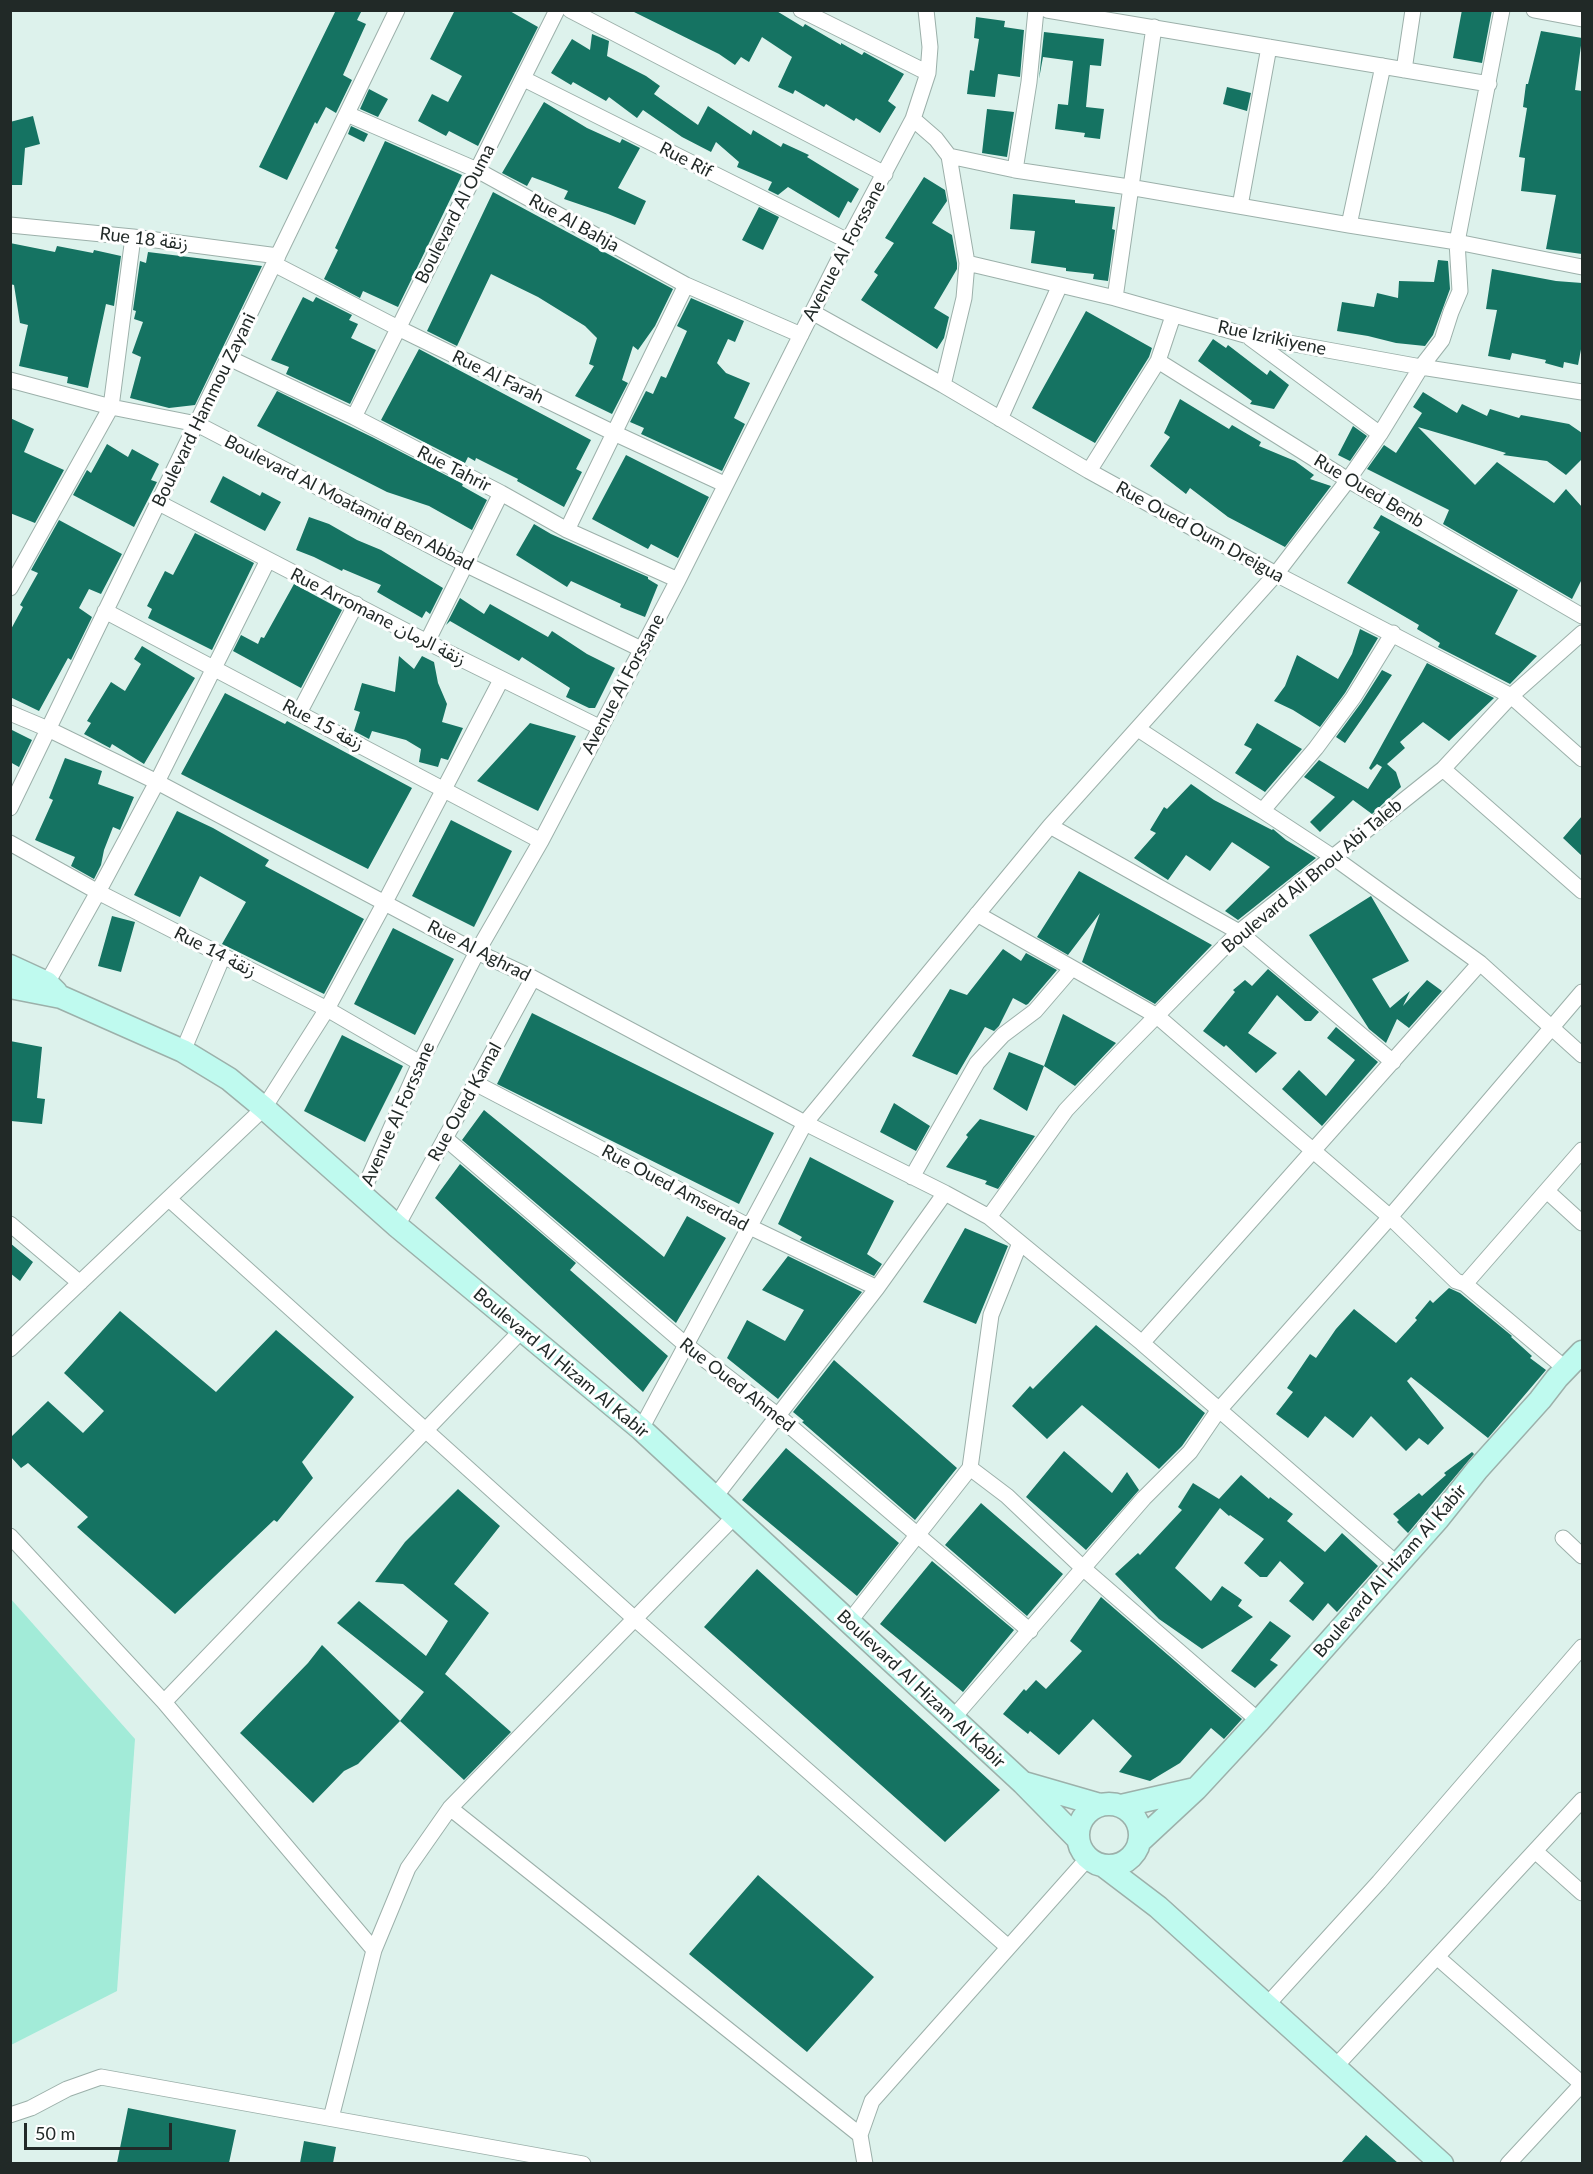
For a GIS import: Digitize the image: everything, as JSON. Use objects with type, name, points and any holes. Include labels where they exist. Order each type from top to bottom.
[{"type":"street","name":"Boulevard Hammou Zayani","points":[[10,808],[397,10]]},
{"type":"street","name":"Boulevard Al Ouma","points":[[354,417],[557,10]]},
{"type":"street","name":"Avenue Al Forssane","points":[[570,10],[885,174]]},
{"type":"street","name":"Avenue Al Forssane","points":[[362,1193],[420,1063],[477,952],[541,841],[599,726],[678,580],[724,484],[913,119],[928,73],[930,47],[926,10]]},
{"type":"street","points":[[1015,170],[1029,82],[1036,10]]},
{"type":"street","points":[[1047,10],[1489,84]]},
{"type":"street","points":[[1404,70],[1413,10]]},
{"type":"street","points":[[641,1429],[805,1124],[1050,826],[1276,574],[1348,480],[1380,434],[1421,367],[1442,340],[1450,312],[1461,291],[1457,242],[1502,10]]},
{"type":"street","points":[[1534,10],[1582,19]]},
{"type":"street","points":[[806,12],[928,73]]},
{"type":"street","points":[[1115,298],[1129,187],[1154,27]]},
{"type":"street","points":[[1240,206],[1269,48]]},
{"type":"street","points":[[1350,225],[1383,66]]},
{"type":"street","name":"Rue Rif","points":[[524,79],[848,241]]},
{"type":"street","name":"Rue Al Bahja","points":[[347,114],[477,170],[686,285],[801,335]]},
{"type":"street","points":[[913,119],[936,139],[949,156],[967,263],[964,298],[943,385]]},
{"type":"street","points":[[949,156],[1015,170],[1457,242],[1582,267]]},
{"type":"street","name":"Rue 18 زنقة","points":[[10,225],[133,237],[276,260]]},
{"type":"street","points":[[10,588],[111,407],[133,237]]},
{"type":"street","name":"Rue Al Farah","points":[[276,260],[398,328],[614,434],[724,484]]},
{"type":"street","name":"Rue Izrikiyene","points":[[967,263],[1115,298],[1245,335],[1421,367],[1582,392]]},
{"type":"street","points":[[567,530],[686,285]]},
{"type":"street","points":[[1000,419],[1060,285]]},
{"type":"street","name":"Rue Oued Oum Dreigua","points":[[812,312],[943,385],[1089,471],[1276,574],[1511,696],[1582,759]]},
{"type":"street","points":[[1089,471],[1158,361],[1173,316]]},
{"type":"street","points":[[1245,335],[1380,434]]},
{"type":"street","name":"Rue Tahrir","points":[[229,358],[354,417],[567,530],[678,580]]},
{"type":"street","name":"Rue Oued Benb","points":[[1158,361],[1348,480],[1582,616]]},
{"type":"street","name":"Boulevard Al Moatamid Ben Abbad","points":[[10,380],[111,407],[197,424],[465,564],[641,649]]},
{"type":"street","points":[[427,642],[501,493]]},
{"type":"street","name":"Rue Arromane زنقة الرمان","points":[[159,502],[268,561],[501,680],[599,726]]},
{"type":"street","points":[[38,990],[98,892],[157,782],[268,561]]},
{"type":"street","points":[[299,713],[356,604]]},
{"type":"street","name":"Rue 15 زنقة","points":[[105,611],[541,841]]},
{"type":"street","points":[[1263,810],[1316,748],[1349,703],[1393,633]]},
{"type":"street","name":"Boulevard Ali Bnou Abi Taleb","points":[[989,1217],[1066,1110],[1239,932],[1443,769],[1511,696],[1582,633]]},
{"type":"street","points":[[10,1349],[264,1108],[327,1009],[501,680]]},
{"type":"street","name":"Rue Al Aghrad","points":[[10,713],[157,782],[477,952],[533,978],[805,1124],[945,1192],[989,1217],[1142,1343],[1397,1564]]},
{"type":"street","points":[[1138,729],[1333,857],[1480,963],[1582,1055]]},
{"type":"street","points":[[1443,769],[1582,891]]},
{"type":"street","points":[[1050,826],[1239,932],[1392,1062]]},
{"type":"street","name":"Rue 14 زنقة","points":[[10,843],[98,892],[327,1009],[420,1063]]},
{"type":"street","points":[[977,914],[1157,1016],[1389,1217],[1456,1281],[1465,1284],[1567,1370]]},
{"type":"street","points":[[183,1051],[223,956]]},
{"type":"street","points":[[1142,1343],[1480,963]]},
{"type":"street","name":"Boulevard Al Hizam Al Kabir","points":[[10,966],[38,990],[183,1051],[229,1079],[397,1226],[641,1429],[1023,1783],[1090,1854],[1158,1907]]},
{"type":"street","points":[[912,1176],[978,1063],[1003,1035],[1035,1011],[1072,968]]},
{"type":"street","name":"Rue Oued Kamal","points":[[397,1226],[533,978]]},
{"type":"street","points":[[953,1718],[1144,1498],[1190,1452],[1218,1411],[1389,1217],[1582,992]]},
{"type":"street","name":"Rue Oued Amserdad","points":[[475,1083],[750,1227],[876,1288]]},
{"type":"street","name":"Rue Oued Ahmed","points":[[445,1138],[686,1345],[777,1415],[1030,1631]]},
{"type":"street","points":[[1465,1284],[1548,1192],[1582,1150]]},
{"type":"street","points":[[714,1498],[876,1288],[945,1192]]},
{"type":"street","points":[[1548,1192],[1582,1224]]},
{"type":"street","points":[[169,1199],[635,1619],[1008,1947]]},
{"type":"street","points":[[10,1224],[80,1283]]},
{"type":"street","points":[[849,1622],[970,1468],[992,1315],[1020,1243]]},
{"type":"street","points":[[164,1702],[522,1330]]},
{"type":"street","name":"Boulevard Al Hizam Al Kabir","points":[[1138,1846],[1196,1789],[1259,1721],[1582,1352]]},
{"type":"street","points":[[970,1468],[1007,1496],[1083,1569],[1259,1721]]},
{"type":"street","points":[[331,2118],[374,1950],[408,1868],[450,1808],[734,1517]]},
{"type":"street","points":[[10,1536],[164,1702],[374,1950]]},
{"type":"street","points":[[1563,1538],[1582,1556]]},
{"type":"street","points":[[1267,2006],[1379,1882],[1582,1647]]},
{"type":"street","name":"Boulevard Al Hizam Al Kabir","points":[[1023,1783],[1111,1805],[1196,1789]]},
{"type":"street","points":[[1335,2067],[1582,1800]]},
{"type":"street","points":[[1138,1846],[1128,1860],[1118,1865],[1090,1854],[1079,1828],[1083,1818],[1090,1810],[1111,1805],[1131,1812],[1137,1820],[1140,1831],[1138,1869],[1144,1886],[1158,1907],[1442,2163]]},
{"type":"street","points":[[450,1808],[861,2135]]},
{"type":"street","points":[[1535,1851],[1582,1893]]},
{"type":"street","points":[[865,2163],[861,2135],[872,2101],[1090,1854]]},
{"type":"street","points":[[1437,1957],[1582,2084],[1508,2163]]},
{"type":"street","points":[[10,2115],[31,2108],[67,2089],[101,2077],[584,2163]]},
{"type":"green space","points":[[10,1598],[135,1739],[117,1991],[11,2045]]},
{"type":"building","points":[[336,10],[362,10],[357,20],[366,24],[343,75],[352,80],[336,113],[326,107],[317,124],[315,122],[287,180],[259,167]]},
{"type":"building","points":[[455,10],[508,10],[538,27],[478,146],[449,131],[446,136],[418,121],[432,94],[448,102],[462,76],[430,59]]},
{"type":"building","points":[[630,10],[775,10],[803,27],[805,24],[841,45],[841,43],[862,55],[864,52],[904,74],[888,101],[896,107],[880,133],[856,118],[854,121],[826,104],[824,107],[795,90],[793,94],[778,87],[792,57],[762,37],[749,62],[741,57],[735,65],[719,54]]},
{"type":"building","points":[[1462,10],[1492,10],[1482,63],[1453,58]]},
{"type":"building","points":[[976,17],[1005,21],[1004,27],[1024,30],[1020,77],[998,74],[995,97],[967,94],[970,70],[974,71],[979,39],[974,38]]},
{"type":"building","points":[[1541,31],[1582,38],[1575,90],[1582,91],[1582,254],[1546,249],[1556,195],[1521,191],[1525,158],[1519,157],[1527,108],[1523,107],[1526,84],[1528,84]]},
{"type":"building","points":[[1044,32],[1104,39],[1101,66],[1090,65],[1086,107],[1104,109],[1100,139],[1084,137],[1085,133],[1055,129],[1058,104],[1068,105],[1073,61],[1043,57],[1039,79]]},
{"type":"building","points":[[592,34],[609,41],[607,56],[646,76],[660,86],[654,94],[698,125],[708,106],[751,135],[753,130],[781,147],[783,143],[809,155],[807,157],[859,189],[851,203],[848,201],[839,218],[788,187],[778,195],[768,190],[772,182],[737,167],[739,162],[716,142],[711,152],[682,137],[643,110],[637,118],[609,97],[606,101],[573,82],[571,85],[551,73],[572,39],[590,50]]},
{"type":"building","points":[[1227,87],[1251,93],[1247,111],[1223,104]]},
{"type":"building","points":[[369,89],[388,99],[378,117],[360,109]]},
{"type":"building","points":[[544,102],[587,128],[620,143],[622,139],[640,148],[618,188],[646,201],[635,225],[564,199],[568,191],[548,183],[532,177],[527,186],[502,173]]},
{"type":"building","points":[[987,109],[1014,112],[1007,157],[982,153]]},
{"type":"building","points":[[33,116],[40,144],[25,148],[22,185],[10,185],[10,122]]},
{"type":"building","points":[[351,126],[368,134],[364,142],[348,134]]},
{"type":"building","points":[[385,141],[462,175],[398,307],[363,291],[360,298],[324,279],[338,250],[335,248]]},
{"type":"building","points":[[924,177],[945,190],[947,201],[932,223],[952,235],[957,263],[957,269],[934,308],[949,317],[944,338],[937,349],[861,300],[878,275],[874,272],[894,243],[885,238]]},
{"type":"building","points":[[493,192],[673,289],[655,326],[638,350],[633,346],[622,380],[628,383],[612,414],[575,396],[594,366],[589,364],[597,338],[585,326],[538,297],[491,274],[457,346],[427,331]]},
{"type":"building","points":[[1013,194],[1075,200],[1075,203],[1115,207],[1112,229],[1115,230],[1108,281],[1093,279],[1094,274],[1066,271],[1066,268],[1031,263],[1035,231],[1010,229]]},
{"type":"building","points":[[759,207],[779,217],[763,250],[742,240]]},
{"type":"building","points":[[10,243],[55,252],[57,246],[121,256],[114,306],[106,304],[88,388],[67,383],[68,377],[19,366],[28,325],[20,323],[14,285],[10,284]]},
{"type":"building","points":[[148,252],[262,266],[195,405],[169,408],[130,398],[141,357],[132,353],[143,322],[134,319],[136,311],[133,310],[140,261],[146,263]]},
{"type":"building","points":[[1438,260],[1448,261],[1450,289],[1433,335],[1425,346],[1396,343],[1337,331],[1342,302],[1374,307],[1377,293],[1398,298],[1399,281],[1434,282]]},
{"type":"building","points":[[1492,269],[1556,281],[1582,283],[1582,344],[1578,365],[1564,362],[1563,368],[1545,363],[1546,360],[1512,353],[1510,360],[1488,356],[1497,310],[1486,309]]},
{"type":"building","points":[[303,297],[313,302],[316,297],[352,315],[349,320],[358,324],[351,338],[376,350],[350,404],[286,374],[289,367],[271,360]]},
{"type":"building","points":[[691,298],[744,321],[735,342],[728,339],[717,363],[726,373],[750,383],[734,418],[745,424],[722,471],[641,434],[644,428],[630,422],[646,391],[653,394],[661,376],[666,378],[687,331],[677,326]]},
{"type":"building","points":[[1086,311],[1152,348],[1149,357],[1095,443],[1032,408]]},
{"type":"building","points":[[1213,339],[1226,348],[1228,345],[1267,375],[1270,370],[1289,385],[1274,409],[1250,404],[1252,401],[1198,361]]},
{"type":"building","points":[[419,349],[591,440],[576,469],[582,472],[564,507],[517,481],[518,479],[476,458],[475,461],[468,457],[465,463],[381,420]]},
{"type":"building","points":[[277,391],[463,484],[462,486],[487,500],[472,530],[429,506],[387,492],[257,426]]},
{"type":"building","points":[[1423,392],[1457,413],[1462,404],[1487,416],[1490,409],[1519,418],[1521,415],[1569,424],[1582,433],[1582,459],[1566,475],[1547,461],[1503,455],[1506,453],[1418,427],[1475,485],[1497,462],[1554,503],[1566,489],[1582,507],[1582,579],[1572,599],[1443,524],[1449,510],[1367,469],[1384,445],[1396,453],[1422,413],[1413,407]]},
{"type":"building","points":[[1180,399],[1229,429],[1232,425],[1261,442],[1259,446],[1295,461],[1314,475],[1310,479],[1331,486],[1285,547],[1228,517],[1190,488],[1186,494],[1150,466],[1170,437],[1164,433]]},
{"type":"building","points":[[10,418],[34,429],[24,452],[64,470],[35,523],[10,513]]},
{"type":"building","points":[[1353,426],[1367,436],[1350,461],[1338,455]]},
{"type":"building","points":[[107,444],[128,457],[132,449],[159,464],[151,480],[157,482],[134,527],[73,495],[87,470],[91,473]]},
{"type":"building","points":[[626,455],[709,497],[678,558],[651,544],[648,549],[592,519]]},
{"type":"building","points":[[223,476],[260,496],[262,492],[281,502],[265,531],[210,502]]},
{"type":"building","points":[[1381,515],[1518,590],[1495,634],[1537,656],[1510,684],[1438,647],[1440,643],[1417,629],[1419,625],[1347,583],[1380,532],[1373,528]]},
{"type":"building","points":[[309,517],[329,524],[381,550],[443,588],[430,614],[426,611],[422,618],[377,592],[381,585],[343,569],[342,571],[296,550]]},
{"type":"building","points":[[59,520],[122,554],[101,594],[89,589],[79,608],[92,617],[71,660],[68,658],[39,711],[10,697],[10,631],[23,607],[20,605],[38,573],[31,570]]},
{"type":"building","points":[[534,524],[551,534],[648,577],[658,585],[645,617],[620,607],[621,604],[571,581],[567,587],[516,555]]},
{"type":"building","points":[[195,533],[254,563],[212,650],[148,618],[152,609],[147,606],[165,571],[173,575]]},
{"type":"building","points":[[294,584],[342,610],[301,688],[233,651],[241,635],[258,644],[261,637],[264,638]]},
{"type":"building","points":[[460,598],[484,614],[490,604],[548,637],[552,631],[587,654],[615,668],[595,708],[589,708],[566,697],[570,688],[522,657],[519,661],[450,621],[446,625]]},
{"type":"building","points":[[1360,629],[1378,638],[1345,693],[1320,727],[1274,701],[1285,686],[1297,655],[1338,679],[1352,654]]},
{"type":"building","points":[[142,646],[195,678],[144,764],[112,744],[110,748],[84,734],[91,723],[87,721],[111,682],[125,691],[141,664],[134,659]]},
{"type":"building","points":[[399,656],[414,669],[422,656],[434,662],[438,683],[447,704],[442,722],[463,728],[448,760],[441,758],[438,767],[419,762],[421,749],[406,740],[372,731],[369,739],[354,731],[360,712],[354,710],[362,683],[395,692]]},
{"type":"building","points":[[1427,663],[1494,698],[1449,741],[1423,722],[1400,742],[1405,748],[1387,764],[1396,772],[1401,787],[1372,814],[1353,800],[1320,832],[1310,822],[1335,797],[1304,777],[1319,760],[1368,789],[1382,767],[1377,764],[1371,770],[1369,768]]},
{"type":"building","points":[[1382,670],[1392,675],[1345,743],[1336,737]]},
{"type":"building","points":[[225,693],[285,724],[287,721],[412,788],[368,869],[181,774]]},
{"type":"building","points":[[530,723],[576,736],[538,811],[477,781]]},
{"type":"building","points":[[1257,723],[1302,749],[1265,792],[1235,773],[1252,749],[1244,745]]},
{"type":"building","points":[[10,729],[32,740],[19,767],[10,762]]},
{"type":"building","points":[[65,758],[102,771],[98,784],[134,797],[120,830],[113,827],[94,879],[71,866],[75,857],[35,840],[53,800],[49,798]]},
{"type":"building","points":[[1191,784],[1214,800],[1273,829],[1286,840],[1316,858],[1238,920],[1225,911],[1270,867],[1232,842],[1210,871],[1186,855],[1168,880],[1134,858],[1156,833],[1150,830],[1164,807],[1167,809]]},
{"type":"building","points":[[177,811],[213,828],[269,860],[265,866],[364,919],[324,994],[222,944],[246,902],[200,876],[180,917],[134,895]]},
{"type":"building","points":[[1582,816],[1582,856],[1563,838]]},
{"type":"building","points":[[451,820],[512,851],[474,927],[412,896]]},
{"type":"building","points":[[1079,871],[1212,945],[1155,1004],[1082,962],[1100,913],[1068,955],[1037,937]]},
{"type":"building","points":[[1371,896],[1409,961],[1372,979],[1390,1008],[1410,991],[1403,1006],[1427,980],[1442,991],[1409,1028],[1397,1019],[1386,1043],[1369,1029],[1309,935]]},
{"type":"building","points":[[112,916],[135,922],[121,972],[98,966]]},
{"type":"building","points":[[393,928],[454,959],[415,1035],[354,1004]]},
{"type":"building","points":[[1003,949],[1021,961],[1026,953],[1057,970],[1028,1004],[1013,998],[999,1026],[994,1031],[985,1027],[957,1075],[912,1056],[950,989],[967,995]]},
{"type":"building","points":[[1268,969],[1319,1012],[1311,1021],[1305,1021],[1277,995],[1248,1033],[1277,1053],[1256,1073],[1226,1045],[1224,1047],[1203,1031],[1235,992],[1233,990],[1245,980],[1252,986]]},
{"type":"building","points":[[532,1013],[774,1133],[739,1204],[497,1084]]},
{"type":"building","points":[[1063,1014],[1116,1043],[1075,1086],[1044,1066]]},
{"type":"building","points":[[1336,1027],[1378,1062],[1322,1126],[1282,1089],[1299,1070],[1326,1096],[1355,1060],[1327,1038]]},
{"type":"building","points":[[342,1035],[403,1066],[365,1142],[304,1111]]},
{"type":"building","points":[[10,1041],[42,1047],[37,1098],[45,1099],[42,1124],[11,1121]]},
{"type":"building","points":[[1009,1052],[1044,1066],[1027,1111],[993,1089]]},
{"type":"building","points":[[894,1103],[930,1126],[916,1151],[880,1132]]},
{"type":"building","points":[[484,1110],[664,1257],[687,1216],[726,1238],[676,1323],[462,1140]]},
{"type":"building","points":[[980,1119],[1035,1136],[998,1189],[985,1184],[987,1181],[946,1167],[968,1137],[966,1135]]},
{"type":"building","points":[[810,1157],[894,1201],[867,1254],[882,1264],[874,1276],[800,1240],[802,1237],[778,1224]]},
{"type":"building","points":[[460,1164],[576,1263],[570,1270],[668,1356],[643,1392],[435,1198]]},
{"type":"building","points":[[965,1228],[1008,1246],[976,1324],[923,1302]]},
{"type":"building","points":[[10,1243],[33,1262],[20,1281],[10,1273]]},
{"type":"building","points":[[788,1256],[862,1292],[778,1399],[727,1358],[747,1320],[785,1341],[804,1310],[762,1290]]},
{"type":"building","points":[[1449,1288],[1460,1293],[1512,1336],[1532,1356],[1530,1358],[1546,1370],[1488,1438],[1411,1377],[1407,1381],[1444,1428],[1428,1445],[1419,1438],[1406,1451],[1371,1416],[1353,1438],[1325,1416],[1308,1438],[1276,1414],[1293,1392],[1287,1388],[1310,1354],[1316,1358],[1336,1329],[1354,1309],[1396,1343],[1417,1320],[1415,1318],[1430,1300],[1433,1303]]},
{"type":"building","points":[[120,1311],[216,1392],[276,1330],[354,1397],[302,1462],[313,1478],[277,1522],[274,1520],[175,1614],[77,1527],[88,1517],[28,1463],[21,1468],[10,1456],[10,1438],[48,1401],[83,1433],[104,1411],[64,1373]]},
{"type":"building","points":[[1096,1325],[1205,1413],[1182,1446],[1159,1469],[1082,1405],[1047,1439],[1012,1406],[1030,1386],[1033,1389]]},
{"type":"building","points":[[834,1360],[957,1468],[915,1520],[793,1412]]},
{"type":"building","points":[[786,1448],[899,1543],[857,1596],[742,1500]]},
{"type":"building","points":[[1064,1451],[1112,1493],[1127,1472],[1139,1490],[1086,1550],[1026,1497]]},
{"type":"building","points":[[1472,1452],[1474,1454],[1408,1533],[1397,1522],[1399,1520],[1393,1514],[1419,1493],[1422,1496],[1446,1475],[1444,1473]]},
{"type":"building","points":[[1241,1475],[1269,1499],[1270,1497],[1293,1514],[1287,1521],[1325,1552],[1342,1533],[1378,1566],[1337,1612],[1328,1603],[1313,1621],[1289,1601],[1304,1583],[1280,1561],[1267,1577],[1260,1577],[1244,1563],[1264,1539],[1220,1508],[1175,1568],[1211,1601],[1222,1586],[1242,1600],[1238,1606],[1253,1617],[1202,1649],[1159,1619],[1115,1574],[1138,1553],[1140,1555],[1182,1510],[1178,1507],[1193,1483],[1219,1499]]},
{"type":"building","points":[[458,1489],[500,1526],[454,1584],[489,1613],[445,1674],[511,1732],[464,1780],[400,1721],[424,1692],[337,1623],[359,1601],[426,1656],[448,1621],[403,1584],[375,1582],[405,1542]]},
{"type":"building","points":[[981,1503],[1063,1574],[1027,1616],[945,1545]]},
{"type":"building","points":[[932,1561],[1014,1630],[963,1692],[880,1624]]},
{"type":"building","points":[[757,1569],[1000,1790],[945,1842],[704,1627]]},
{"type":"building","points":[[1101,1597],[1242,1719],[1224,1739],[1211,1728],[1180,1763],[1150,1781],[1119,1772],[1132,1756],[1093,1719],[1059,1755],[1030,1731],[1028,1734],[1003,1714],[1024,1689],[1026,1691],[1036,1680],[1046,1689],[1082,1651],[1070,1641]]},
{"type":"building","points":[[1270,1621],[1291,1636],[1270,1660],[1278,1665],[1255,1688],[1231,1671]]},
{"type":"building","points":[[322,1645],[400,1721],[358,1764],[344,1771],[313,1803],[240,1733],[308,1663]]},
{"type":"building","points":[[758,1875],[874,1977],[807,2052],[689,1954]]},
{"type":"building","points":[[128,2108],[236,2130],[229,2163],[117,2163]]},
{"type":"building","points":[[1366,2135],[1398,2163],[1341,2163]]},
{"type":"building","points":[[304,2141],[336,2147],[333,2163],[300,2163]]}]
